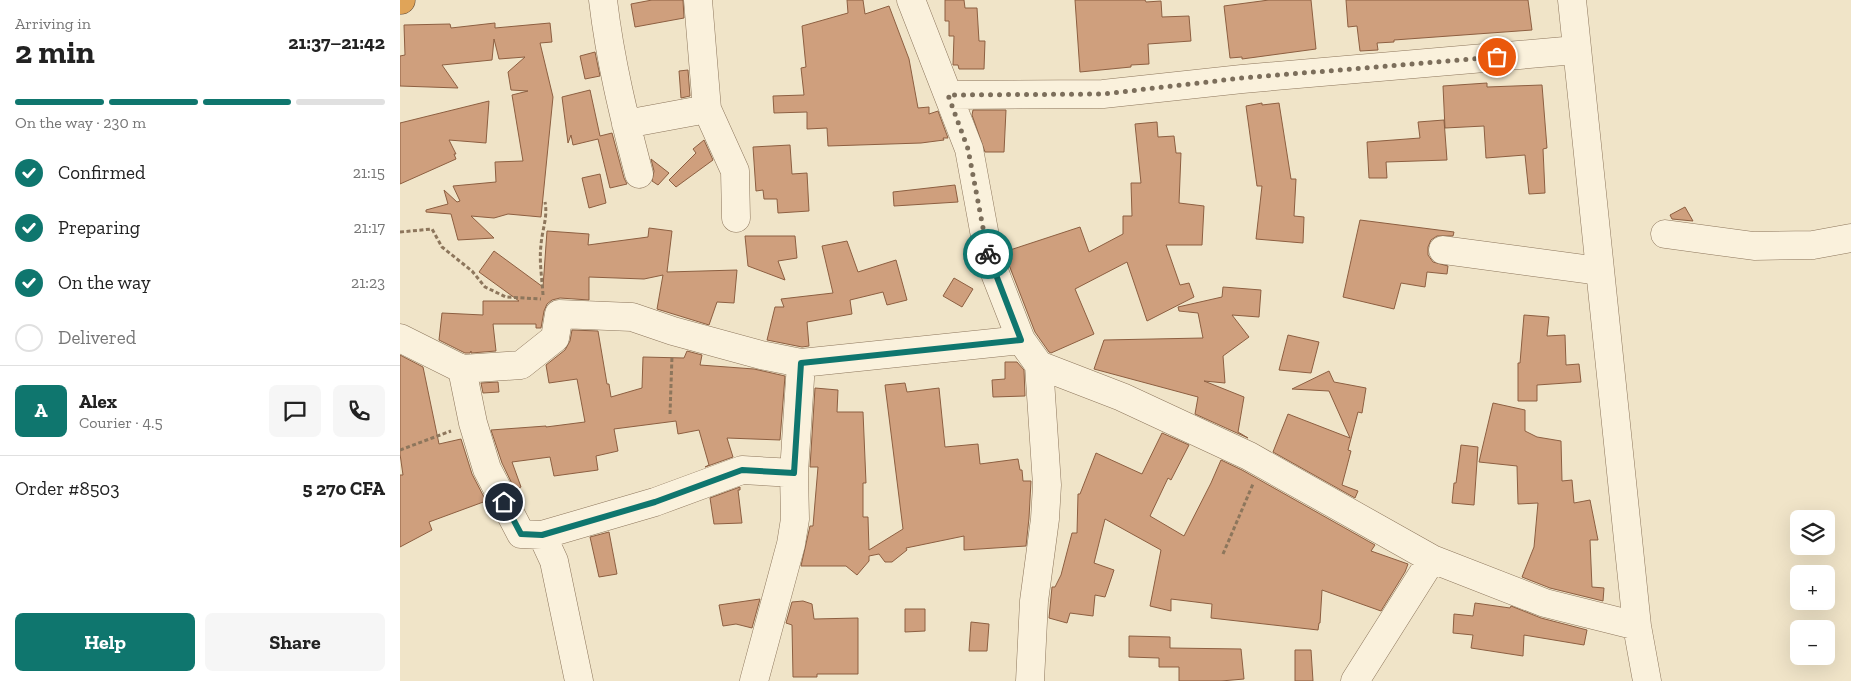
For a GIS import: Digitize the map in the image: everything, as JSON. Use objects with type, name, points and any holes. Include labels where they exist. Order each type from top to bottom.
[{"type":"street","points":[[603,0],[606,31],[618,96],[639,174]]},
{"type":"street","points":[[698,0],[707,109],[736,172],[736,218]]},
{"type":"street","points":[[911,0],[968,149],[989,258],[1021,340],[1039,365],[1047,485],[1045,519],[1034,601],[1030,681]]},
{"type":"street","points":[[1572,0],[1637,626],[1647,681]]},
{"type":"street","points":[[948,95],[1103,94],[1242,78],[1576,50]]},
{"type":"street","points":[[626,124],[707,109]]},
{"type":"street","points":[[1665,234],[1754,246],[1813,245],[1851,238]]},
{"type":"street","points":[[1443,250],[1600,271]]},
{"type":"street","points":[[400,338],[462,369],[521,365],[555,338],[559,314],[632,317],[673,331],[761,356],[801,363],[1021,340]]},
{"type":"street","points":[[754,681],[791,544],[795,519],[794,473],[801,363]]},
{"type":"street","points":[[1039,365],[1122,397],[1249,456],[1432,559],[1545,603],[1637,626]]},
{"type":"street","points":[[462,369],[473,422],[487,469],[521,534],[542,535],[655,502],[742,470],[794,473]]},
{"type":"street","points":[[542,535],[554,561],[579,681]]},
{"type":"street","points":[[1355,681],[1432,559]]},
{"type":"path","points":[[400,232],[432,229],[442,248],[472,271],[485,287],[506,297],[544,300],[541,244],[547,213],[546,202]]},
{"type":"path","points":[[670,414],[673,331]]},
{"type":"path","points":[[400,450],[473,422]]},
{"type":"path","points":[[1223,554],[1262,463]]},
{"type":"building","points":[[652,0],[683,0],[684,18],[635,27],[631,4]]},
{"type":"building","points":[[847,0],[863,0],[865,14],[889,6],[909,59],[918,108],[929,107],[929,114],[938,111],[948,138],[921,143],[828,146],[827,128],[807,129],[807,112],[774,113],[773,96],[804,95],[801,68],[806,67],[802,26],[848,13]]},
{"type":"building","points":[[945,0],[964,0],[965,8],[977,8],[979,41],[985,41],[984,69],[959,69],[958,65],[953,65],[954,36],[949,36],[949,21],[945,21]]},
{"type":"building","points":[[1075,0],[1161,1],[1162,17],[1189,16],[1191,41],[1148,44],[1149,64],[1080,72]]},
{"type":"building","points":[[1269,0],[1311,0],[1316,49],[1242,59],[1242,57],[1230,58],[1224,6]]},
{"type":"building","points":[[1346,0],[1528,0],[1532,30],[1394,40],[1394,42],[1377,43],[1378,50],[1360,51],[1357,26],[1348,27]]},
{"type":"building","points":[[495,23],[495,28],[550,23],[552,42],[540,43],[553,97],[541,217],[508,214],[494,218],[471,216],[494,238],[458,240],[451,214],[426,212],[426,210],[448,204],[444,190],[457,202],[460,201],[453,186],[496,182],[495,162],[523,161],[512,95],[528,91],[511,90],[508,72],[525,57],[499,59],[494,39],[492,60],[442,65],[458,88],[400,86],[400,56],[405,55],[404,25],[450,24],[451,28]]},
{"type":"building","points":[[595,52],[600,76],[585,79],[580,56]]},
{"type":"building","points":[[688,70],[690,96],[681,98],[679,71]]},
{"type":"building","points":[[1487,83],[1487,87],[1542,85],[1547,148],[1543,149],[1545,193],[1529,194],[1525,155],[1486,158],[1484,126],[1445,128],[1443,86]]},
{"type":"building","points":[[590,90],[600,136],[612,133],[627,184],[610,188],[598,139],[573,145],[571,135],[568,143],[562,97]]},
{"type":"building","points":[[489,101],[486,143],[449,140],[456,154],[454,154],[456,159],[400,184],[400,123]]},
{"type":"building","points":[[1262,103],[1262,105],[1279,103],[1291,179],[1296,179],[1294,216],[1304,217],[1303,243],[1256,239],[1262,186],[1257,186],[1246,106]]},
{"type":"building","points":[[973,110],[1006,110],[1004,152],[985,152],[972,115]]},
{"type":"building","points":[[1444,120],[1447,160],[1386,162],[1387,178],[1369,178],[1367,142],[1420,138],[1418,122]]},
{"type":"building","points":[[1157,122],[1158,137],[1174,136],[1176,153],[1181,153],[1179,203],[1204,206],[1202,245],[1166,245],[1180,285],[1189,283],[1194,297],[1147,321],[1127,262],[1075,289],[1094,334],[1051,353],[1035,332],[1004,252],[1080,227],[1089,252],[1123,234],[1123,216],[1132,216],[1131,183],[1141,183],[1135,124]]},
{"type":"building","points":[[704,140],[713,160],[676,187],[669,180],[696,153],[693,149]]},
{"type":"building","points":[[790,145],[792,174],[807,173],[809,211],[778,213],[777,199],[764,199],[763,190],[756,191],[753,147]]},
{"type":"building","points":[[651,159],[669,173],[658,185],[652,181],[654,171]]},
{"type":"building","points":[[600,174],[606,203],[589,208],[582,178]]},
{"type":"building","points":[[955,185],[958,202],[894,206],[893,192]]},
{"type":"building","points":[[1685,207],[1693,221],[1672,219],[1670,215]]},
{"type":"building","points":[[1360,220],[1454,232],[1453,236],[1437,236],[1431,240],[1428,247],[1428,255],[1433,262],[1448,266],[1447,274],[1427,272],[1425,287],[1401,283],[1394,309],[1343,297]]},
{"type":"building","points":[[649,228],[672,231],[667,272],[737,270],[734,303],[717,302],[709,325],[657,309],[663,275],[644,279],[589,277],[589,300],[560,298],[552,300],[547,304],[544,311],[541,328],[536,328],[536,324],[493,324],[496,351],[471,353],[471,351],[470,353],[465,353],[439,340],[442,313],[483,315],[483,301],[519,301],[479,272],[494,251],[543,287],[547,231],[589,234],[588,245],[648,237]]},
{"type":"building","points":[[745,236],[795,236],[797,258],[778,261],[785,280],[748,266]]},
{"type":"building","points":[[847,241],[858,272],[896,260],[907,300],[887,305],[883,292],[850,300],[852,314],[807,322],[809,346],[802,347],[767,340],[775,307],[784,307],[781,299],[833,293],[822,246]]},
{"type":"building","points":[[954,278],[973,289],[962,307],[943,296]]},
{"type":"building","points":[[1223,287],[1261,290],[1259,317],[1232,315],[1249,337],[1223,356],[1225,383],[1204,381],[1244,397],[1238,432],[1248,438],[1195,414],[1198,397],[1094,369],[1104,340],[1203,338],[1198,313],[1179,311],[1178,307],[1222,297]]},
{"type":"building","points":[[1524,315],[1549,317],[1547,336],[1565,335],[1566,365],[1579,364],[1581,382],[1537,385],[1537,401],[1518,401],[1518,363],[1520,363]]},
{"type":"building","points":[[572,330],[598,331],[611,397],[642,388],[643,357],[684,358],[687,351],[702,355],[700,365],[754,369],[785,376],[780,440],[727,438],[733,457],[705,467],[709,465],[699,430],[678,434],[676,421],[614,429],[618,451],[596,456],[598,470],[554,476],[550,457],[512,462],[521,487],[515,490],[502,463],[491,430],[546,427],[585,422],[577,379],[549,383],[546,365],[565,350],[570,341]]},
{"type":"building","points":[[1288,335],[1319,342],[1311,373],[1279,370]]},
{"type":"building","points":[[400,355],[423,367],[439,444],[461,439],[472,474],[486,501],[429,522],[432,530],[400,547],[400,475],[403,475],[400,454]]},
{"type":"building","points":[[1005,362],[1017,362],[1024,370],[1025,396],[993,397],[992,380],[1005,379]]},
{"type":"building","points":[[1329,371],[1334,382],[1366,388],[1362,413],[1358,412],[1348,450],[1351,451],[1342,485],[1358,491],[1355,498],[1273,452],[1288,414],[1350,438],[1329,391],[1292,389]]},
{"type":"building","points":[[498,382],[499,392],[483,393],[481,383]]},
{"type":"building","points":[[905,383],[907,392],[939,388],[945,447],[978,444],[980,464],[1018,459],[1023,481],[1031,481],[1026,546],[964,550],[964,536],[906,548],[907,550],[892,562],[885,562],[879,554],[869,556],[869,561],[857,575],[846,566],[801,566],[810,526],[813,526],[818,467],[810,467],[815,388],[838,390],[837,412],[863,412],[866,483],[863,483],[863,517],[868,517],[869,550],[903,529],[885,385]]},
{"type":"building","points":[[1493,403],[1525,410],[1525,431],[1537,437],[1561,441],[1562,481],[1572,480],[1574,503],[1590,500],[1598,540],[1590,540],[1592,587],[1604,588],[1603,601],[1550,588],[1522,577],[1534,547],[1538,503],[1518,504],[1517,466],[1479,462]]},
{"type":"building","points":[[1162,433],[1189,445],[1171,480],[1168,478],[1150,516],[1184,536],[1221,460],[1375,545],[1371,551],[1408,564],[1381,611],[1322,590],[1318,630],[1211,618],[1212,604],[1171,599],[1171,611],[1150,606],[1161,550],[1105,519],[1094,563],[1114,570],[1105,597],[1095,595],[1093,616],[1070,613],[1067,623],[1049,618],[1052,587],[1055,587],[1061,575],[1072,533],[1077,533],[1078,494],[1080,494],[1096,453],[1142,474]]},
{"type":"building","points":[[1461,445],[1478,447],[1474,505],[1452,503]]},
{"type":"building","points":[[740,487],[740,490],[738,490],[742,523],[714,524],[710,498]]},
{"type":"building","points":[[609,532],[617,574],[599,577],[590,537]]},
{"type":"building","points":[[760,599],[752,628],[736,624],[723,626],[719,605]]},
{"type":"building","points":[[803,601],[812,604],[814,619],[858,618],[858,674],[817,674],[817,677],[793,677],[792,625],[786,623],[792,602]]},
{"type":"building","points":[[1475,603],[1510,608],[1511,606],[1541,618],[1587,630],[1584,645],[1524,635],[1523,656],[1471,648],[1473,635],[1453,633],[1454,614],[1473,616]]},
{"type":"building","points":[[905,609],[925,609],[925,631],[905,632]]},
{"type":"building","points":[[971,622],[989,624],[987,651],[969,651]]},
{"type":"building","points":[[1129,636],[1170,637],[1170,648],[1241,649],[1244,679],[1179,681],[1179,667],[1159,667],[1159,658],[1129,657]]},
{"type":"building","points":[[1295,650],[1311,650],[1313,681],[1295,681]]},
{"type":"way so far","points":[[988,254],[968,149],[948,95],[1103,94],[1242,78],[1497,57]]},
{"type":"route","points":[[504,502],[521,534],[542,535],[655,502],[742,470],[794,473],[801,363],[1021,340],[988,254]]}]
